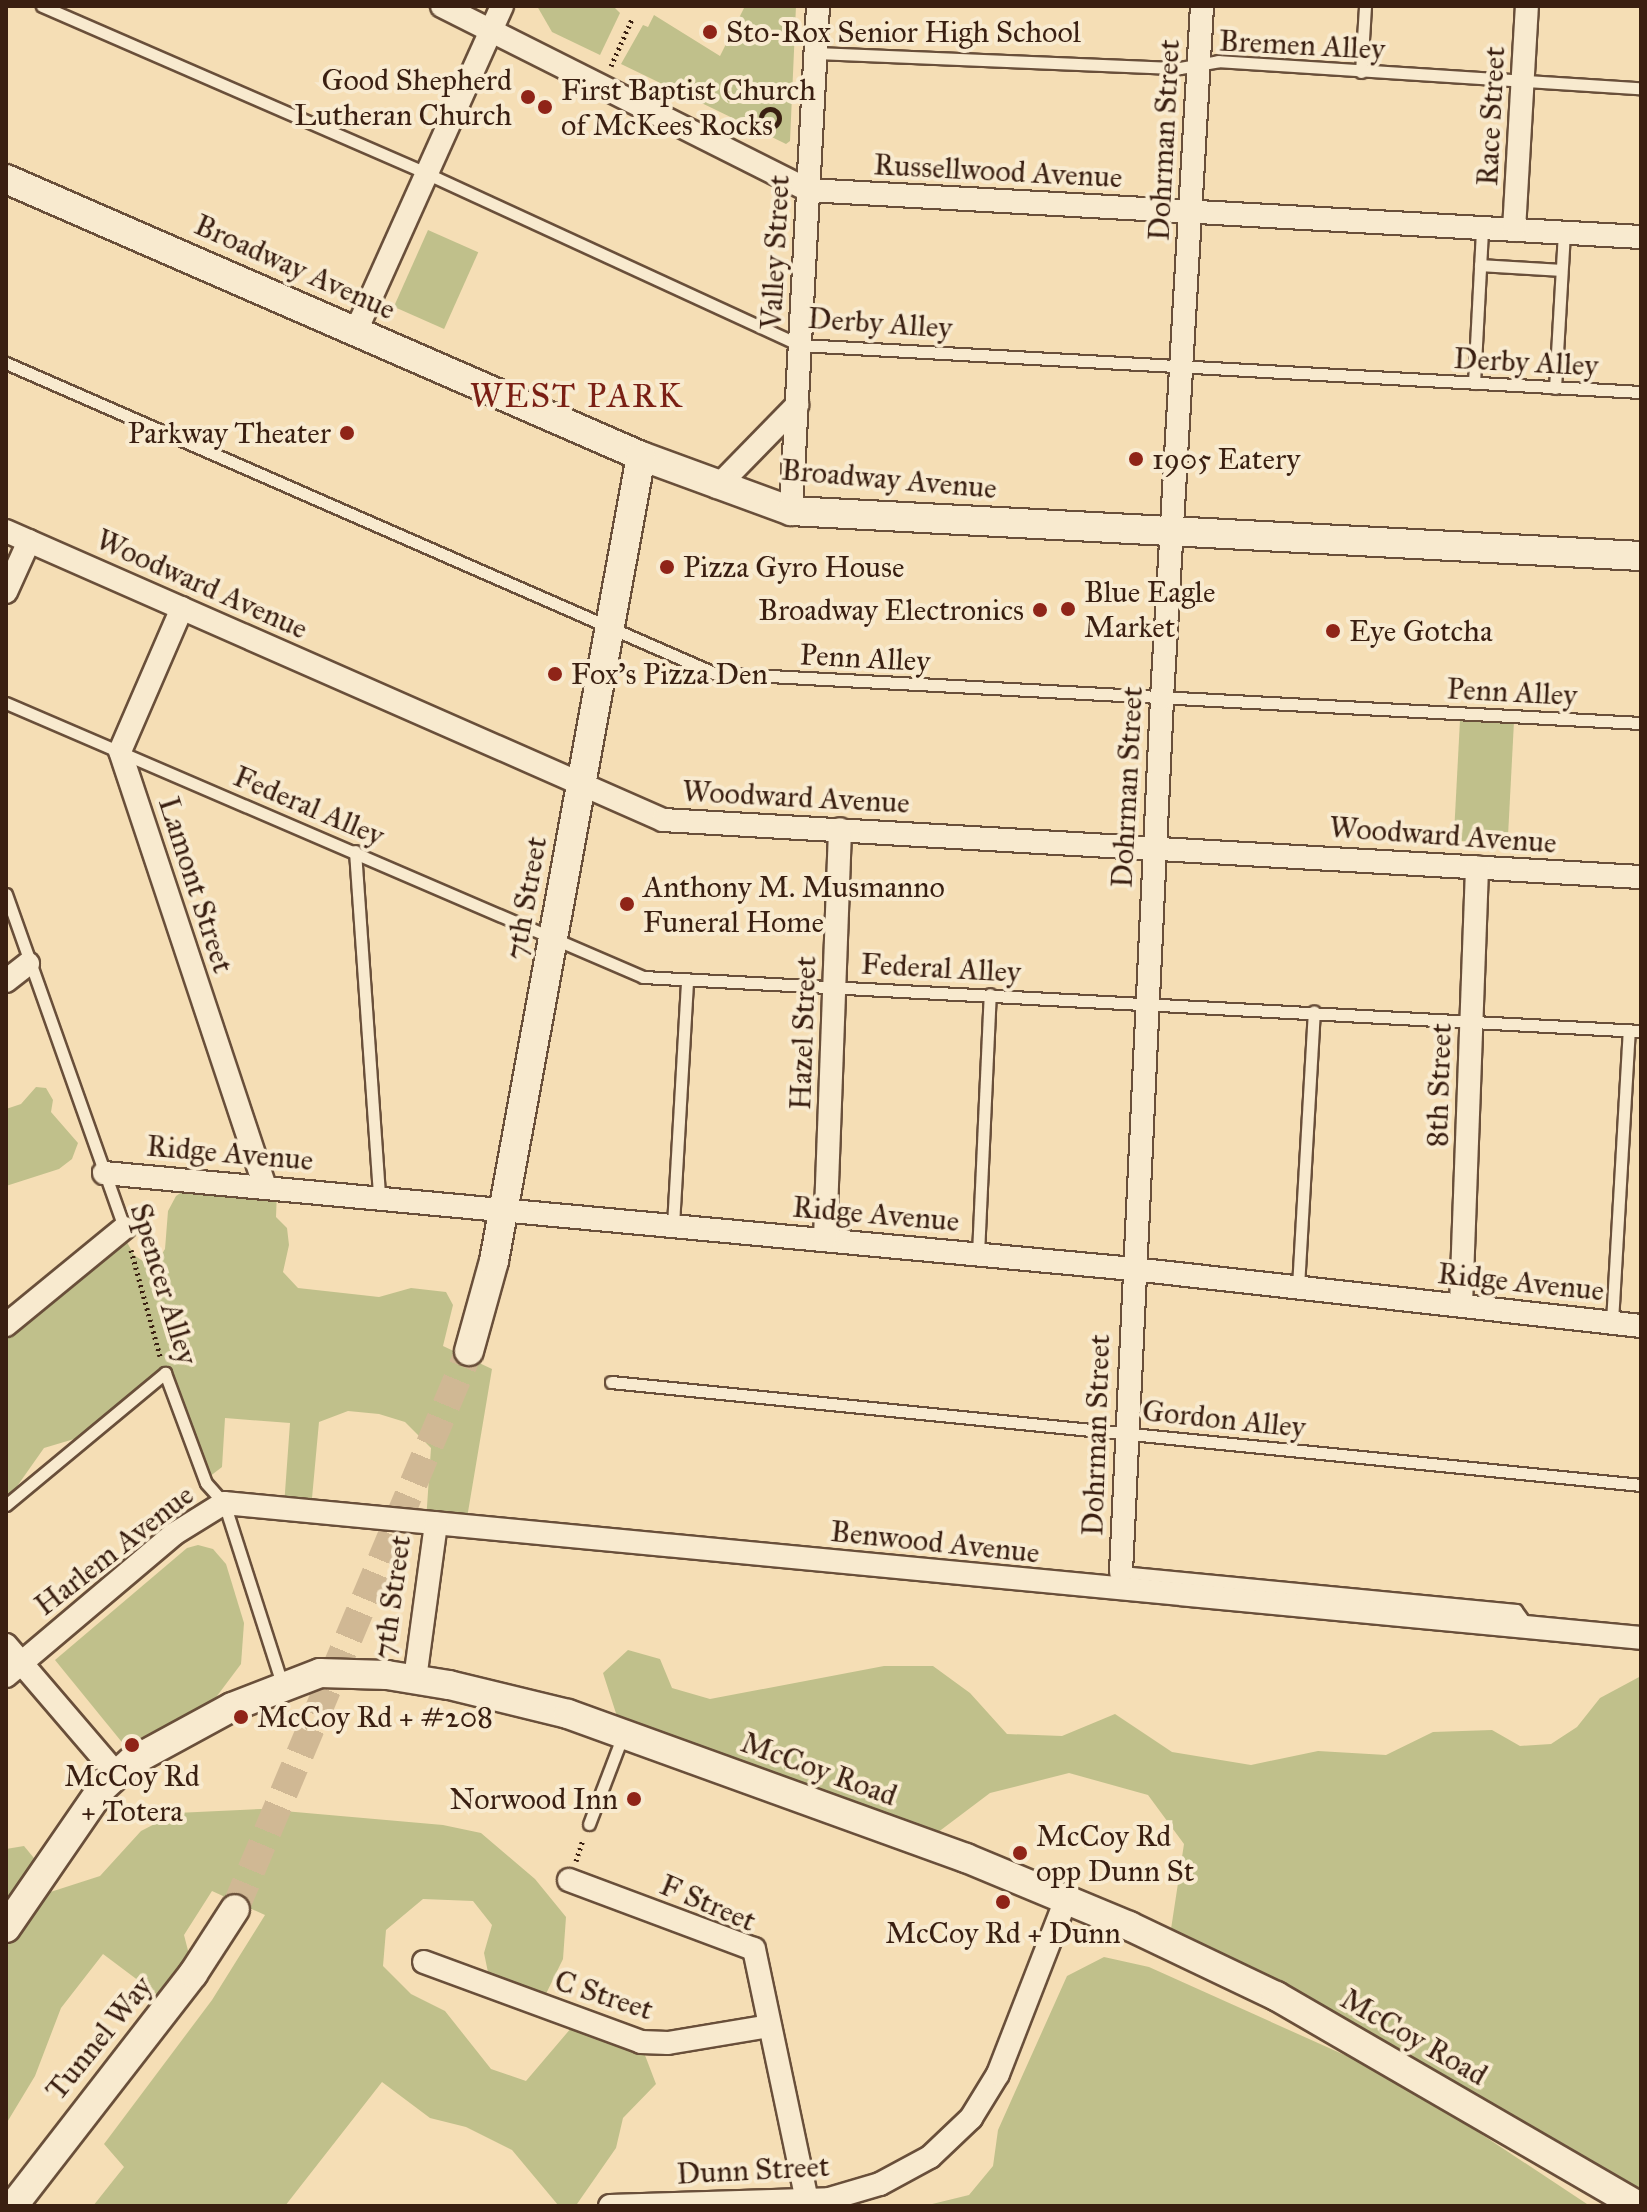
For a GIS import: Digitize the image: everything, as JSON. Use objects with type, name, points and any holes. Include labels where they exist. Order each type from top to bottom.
[{"type":"street","name":"Russellwood Avenue","points":[[442,6],[492,28],[808,190],[1641,237]]},
{"type":"street","points":[[356,331],[502,6]]},
{"type":"street","name":"Valley Street","points":[[791,511],[818,6]]},
{"type":"street","name":"Dohrman Street","points":[[1121,1572],[1124,1433],[1154,847],[1202,6]]},
{"type":"street","name":"Race Street","points":[[1514,230],[1527,6]]},
{"type":"street","name":"Broadway Avenue","points":[[6,179],[641,456],[717,487],[791,511],[1641,556]]},
{"type":"street","points":[[717,487],[797,405]]},
{"type":"street","name":"7th Street","points":[[469,1351],[487,1295],[504,1208],[641,456]]},
{"type":"street","name":"Woodward Avenue","points":[[6,531],[663,820],[1641,877]]},
{"type":"street","points":[[6,592],[29,541]]},
{"type":"street","points":[[120,751],[182,608]]},
{"type":"street","name":"Lamont Street","points":[[120,751],[265,1186]]},
{"type":"street","name":"Hazel Street","points":[[825,1239],[840,829]]},
{"type":"street","name":"8th Street","points":[[1461,1305],[1477,867]]},
{"type":"street","points":[[6,981],[28,964]]},
{"type":"street","name":"Ridge Avenue","points":[[104,1173],[379,1195],[1133,1269],[1641,1326]]},
{"type":"street","points":[[6,1325],[124,1228]]},
{"type":"street","name":"Benwood Avenue","points":[[224,1503],[1641,1638]]},
{"type":"street","name":"Harlem Avenue","points":[[14,1670],[174,1534],[224,1503]]},
{"type":"street","name":"7th Street","points":[[415,1679],[436,1523]]},
{"type":"street","points":[[6,1645],[14,1670],[115,1772]]},
{"type":"street","name":"McCoy Road","points":[[6,1928],[115,1772],[282,1684],[320,1673],[415,1679],[568,1714],[1066,1900],[1276,1996],[1638,2206]]},
{"type":"street","name":"F Street","points":[[569,1880],[754,1949],[770,2026]]},
{"type":"street","name":"Dunn Street","points":[[610,2206],[807,2201],[851,2194],[906,2172],[952,2139],[971,2118],[1012,2043],[1066,1900]]},
{"type":"street","name":"Tunnel Way","points":[[13,2206],[193,1974],[235,1909]]},
{"type":"street","name":"C Street","points":[[424,1962],[641,2042],[668,2043],[770,2026]]},
{"type":"street","points":[[770,2026],[807,2201]]},
{"type":"lane","name":"Derby Alley","points":[[42,6],[428,174],[800,345],[1641,392]]},
{"type":"lane","points":[[1361,72],[1365,6]]},
{"type":"lane","name":"Bremen Alley","points":[[816,53],[1199,65],[1218,61],[1641,88]]},
{"type":"lane","points":[[1474,383],[1482,228]]},
{"type":"lane","points":[[1555,388],[1564,233]]},
{"type":"lane","points":[[1480,265],[1561,270]]},
{"type":"lane","name":"Penn Alley","points":[[6,363],[610,624],[714,673],[1641,723]]},
{"type":"lane","name":"Federal Alley","points":[[6,703],[643,977],[1314,1011],[1635,1031]]},
{"type":"lane","points":[[355,851],[379,1195]]},
{"type":"lane","name":"Spencer Alley","points":[[6,894],[28,964],[124,1228]]},
{"type":"lane","points":[[673,1225],[687,979]]},
{"type":"lane","points":[[978,1254],[990,994]]},
{"type":"lane","points":[[1298,1287],[1314,1011]]},
{"type":"lane","points":[[1612,1322],[1635,1031]]},
{"type":"lane","points":[[6,1505],[165,1373]]},
{"type":"lane","name":"Spencer Alley","points":[[165,1373],[206,1483],[224,1503],[282,1684]]},
{"type":"lane","name":"Gordon Alley","points":[[611,1382],[1641,1485]]},
{"type":"lane","points":[[1121,1572],[1516,1610],[1530,1628]]},
{"type":"lane","points":[[589,1824],[623,1734]]},
{"type":"path","points":[[611,66],[632,19]]},
{"type":"path","points":[[758,139],[765,126]]},
{"type":"path","name":"Spencer Alley","points":[[124,1228],[165,1373]]},
{"type":"path","points":[[569,1880],[589,1824]]},
{"type":"green space","points":[[537,6],[613,6],[620,13],[600,55],[552,32]]},
{"type":"green space","points":[[745,6],[796,6],[790,141],[786,144],[621,64],[643,25],[648,27],[654,15],[720,56]]},
{"type":"green space","points":[[428,230],[478,252],[444,329],[394,307]]},
{"type":"green space","points":[[1460,720],[1514,723],[1508,844],[1454,841]]},
{"type":"green space","points":[[36,1087],[46,1088],[53,1100],[51,1112],[78,1143],[72,1159],[59,1169],[6,1186],[6,1109],[21,1104]]},
{"type":"green space","points":[[195,1183],[277,1191],[276,1217],[287,1228],[289,1245],[283,1272],[298,1288],[379,1297],[411,1288],[446,1292],[453,1305],[443,1346],[492,1369],[466,1524],[426,1521],[431,1448],[405,1422],[379,1414],[348,1411],[319,1422],[311,1509],[284,1506],[290,1423],[225,1418],[222,1467],[209,1477],[171,1384],[158,1387],[101,1431],[44,1448],[6,1502],[6,1323],[122,1233],[134,1255],[153,1268],[165,1249],[168,1211],[176,1196]]},
{"type":"green space","points":[[198,1545],[213,1549],[226,1564],[244,1623],[241,1664],[214,1700],[125,1746],[55,1660],[187,1548]]},
{"type":"green space","points":[[628,1650],[660,1659],[672,1688],[710,1699],[884,1666],[933,1666],[970,1693],[1007,1734],[1062,1736],[1115,1714],[1172,1752],[1251,1765],[1318,1751],[1386,1755],[1433,1732],[1492,1730],[1520,1746],[1551,1744],[1577,1727],[1600,1698],[1641,1676],[1641,2202],[1171,1929],[1184,1844],[1148,1795],[1069,1773],[990,1793],[925,1842],[622,1732],[603,1673]]},
{"type":"green space","points":[[261,1809],[443,1825],[481,1833],[535,1879],[566,1917],[563,1959],[542,2002],[490,1982],[484,1953],[492,1925],[473,1901],[423,1899],[386,1930],[383,1966],[411,1994],[445,2011],[491,2069],[526,2081],[572,2027],[643,2050],[656,2084],[623,2118],[616,2148],[577,2204],[558,2205],[512,2150],[466,2127],[430,2118],[382,2082],[285,2206],[93,2206],[124,2167],[104,2144],[212,2000],[265,1915],[212,1891],[184,1935],[192,1966],[163,1999],[103,1954],[61,2008],[35,2076],[6,2124],[6,1937],[35,1897],[100,1876],[141,1831],[176,1813]]},
{"type":"green space","points":[[24,1846],[38,1863],[6,1928],[6,1849]]},
{"type":"green space","points":[[1104,1957],[1149,1967],[1398,2079],[1590,2206],[924,2206],[969,2195],[993,2166],[998,2130],[1067,1976]]},
{"type":"tunnel","points":[[235,1909],[469,1351]]},
{"type":"place","name":"Sto-Rox Senior High School","points":[[710,32]]},
{"type":"place","name":"Good Shepherd Lutheran Church","points":[[528,97]]},
{"type":"place","name":"First Baptist Church of McKees Rocks","points":[[545,107]]},
{"type":"place","name":"Parkway Theater","points":[[347,433]]},
{"type":"place","name":"1905 Eatery","points":[[1136,459]]},
{"type":"place","name":"Pizza Gyro House","points":[[667,567]]},
{"type":"place","name":"Blue Eagle Market","points":[[1068,609]]},
{"type":"place","name":"Broadway Electronics","points":[[1040,610]]},
{"type":"place","name":"Eye Gotcha","points":[[1333,631]]},
{"type":"place","name":"Fox's Pizza Den","points":[[555,674]]},
{"type":"place","name":"Anthony M. Musmanno Funeral Home","points":[[627,904]]},
{"type":"place","name":"McCoy Rd + #208","points":[[241,1717]]},
{"type":"place","name":"McCoy Rd + Totera","points":[[132,1745]]},
{"type":"place","name":"Norwood Inn","points":[[634,1799]]},
{"type":"place","name":"McCoy Rd opp Dunn St","points":[[1020,1853]]},
{"type":"place","name":"McCoy Rd + Dunn","points":[[1003,1902]]},
{"type":"district","name":"WEST PARK","points":[[577,396]]}]
